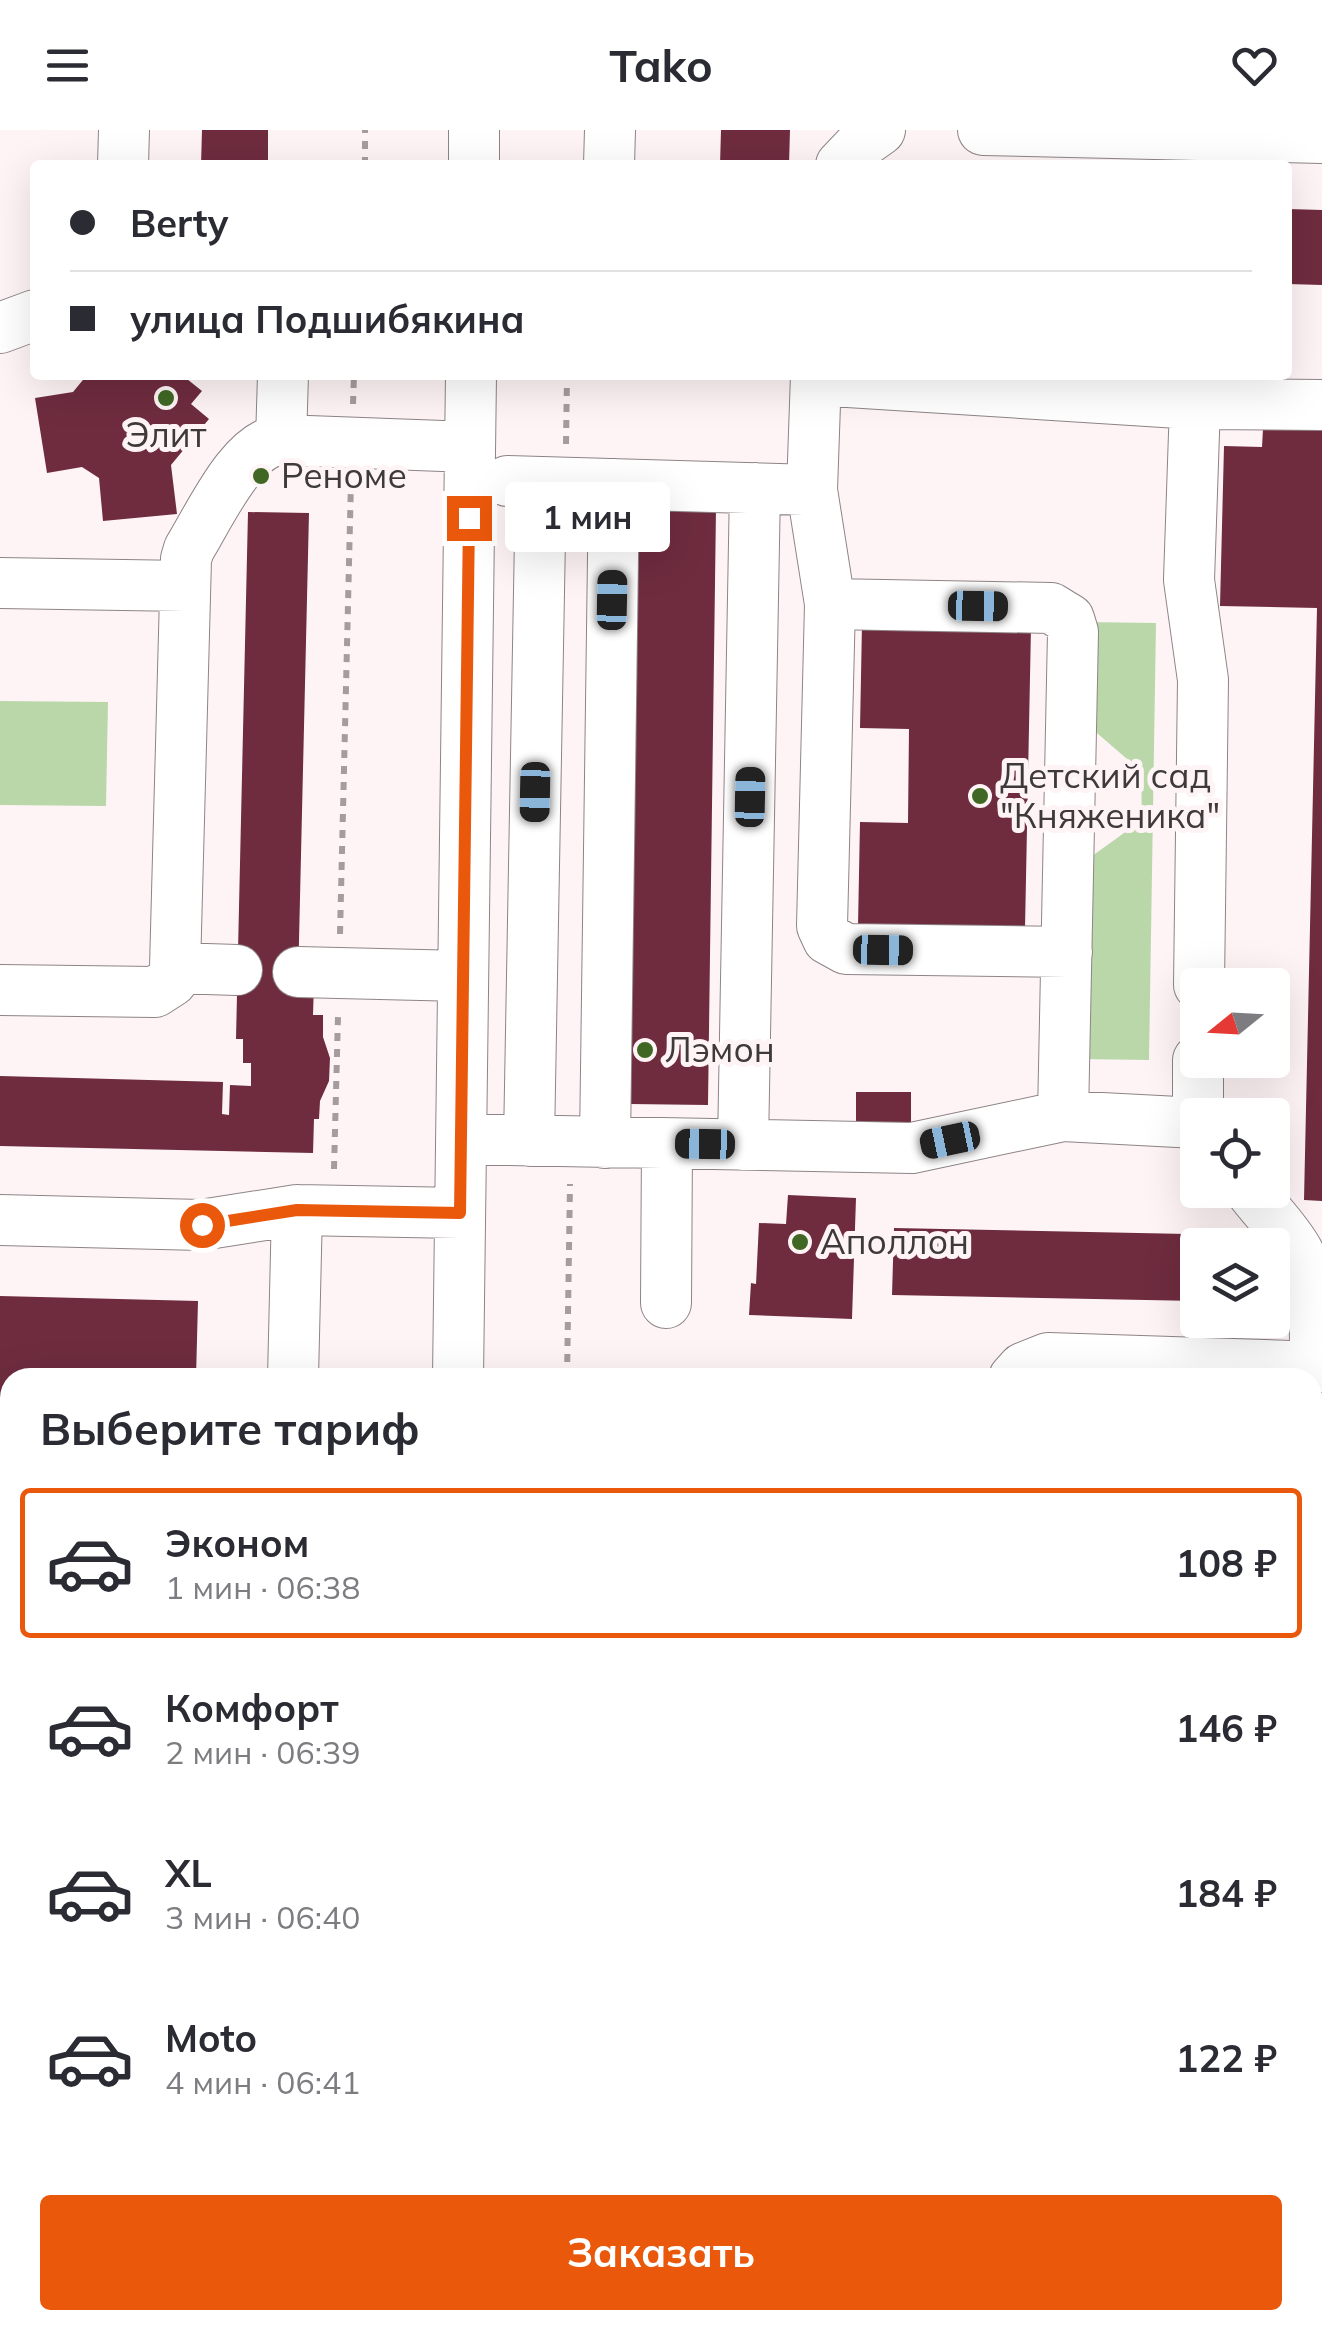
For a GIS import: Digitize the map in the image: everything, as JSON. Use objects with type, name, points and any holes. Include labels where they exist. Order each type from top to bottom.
[{"type":"street","points":[[124,130],[124,160]]},
{"type":"street","points":[[474,130],[474,160]]},
{"type":"street","points":[[609,160],[610,130]]},
{"type":"street","points":[[846,160],[880,130]]},
{"type":"street","points":[[983,130],[1322,138]]},
{"type":"street","points":[[0,328],[30,317]]},
{"type":"street","points":[[281,440],[282,380]]},
{"type":"street","points":[[458,1368],[471,380]]},
{"type":"street","points":[[816,380],[812,490],[830,604],[822,926],[828,939],[846,949],[1066,952]]},
{"type":"street","points":[[858,380],[1195,404],[1322,404]]},
{"type":"street","points":[[1195,404],[1189,580],[1203,680],[1199,968]]},
{"type":"street","points":[[0,990],[156,992],[172,981],[189,549],[246,458],[270,441],[352,443],[470,463],[541,482],[812,490]]},
{"type":"street","points":[[529,1141],[541,482]]},
{"type":"street","points":[[605,1142],[614,484]]},
{"type":"street","points":[[743,1145],[755,488]]},
{"type":"street","points":[[0,582],[186,586]]},
{"type":"street","points":[[830,604],[1052,608],[1068,619],[1073,632],[1063,1116]]},
{"type":"street","points":[[175,968],[237,970]]},
{"type":"street","points":[[319,972],[462,976]]},
{"type":"street","points":[[461,1139],[912,1148],[1063,1116],[1180,1121]]},
{"type":"street","points":[[666,1303],[667,1144]]},
{"type":"street","points":[[1022,1368],[1048,1358],[1318,1367],[1308,1276],[1297,1251],[1264,1208]]},
{"type":"street","points":[[295,1368],[315,1210]]},
{"type":"street","points":[[0,1220],[202,1225],[315,1210],[460,1213]]},
{"type":"path","points":[[365,130],[365,160]]},
{"type":"path","points":[[315,1210],[319,972],[354,380]]},
{"type":"green space","points":[[1085,622],[1156,623],[1149,1060],[1078,1059],[1081,864],[1142,820],[1141,771],[1083,721]]},
{"type":"green space","points":[[0,701],[108,702],[106,806],[0,805]]},
{"type":"building","points":[[202,130],[268,130],[268,160],[201,160]]},
{"type":"building","points":[[721,130],[790,130],[789,160],[720,160]]},
{"type":"building","points":[[1292,209],[1322,210],[1322,285],[1292,284]]},
{"type":"building","points":[[83,380],[188,380],[202,391],[191,404],[209,419],[171,465],[177,514],[103,521],[99,478],[82,467],[47,473],[35,398],[73,392]]},
{"type":"building","points":[[1263,429],[1322,430],[1322,1201],[1304,1200],[1317,608],[1220,606],[1224,446],[1262,447]]},
{"type":"building","points":[[639,507],[716,508],[708,1105],[630,1104]]},
{"type":"building","points":[[248,512],[309,513],[298,983],[314,983],[313,1015],[323,1015],[323,1037],[330,1058],[329,1081],[320,1101],[319,1119],[314,1119],[313,1153],[0,1146],[0,1076],[223,1082],[222,1114],[229,1115],[230,1085],[251,1086],[251,1063],[243,1063],[243,1039],[236,1039]]},
{"type":"building","points":[[862,624],[1031,627],[1025,929],[858,926],[860,822],[908,823],[909,729],[860,728]]},
{"type":"building","points":[[856,1092],[911,1092],[911,1133],[856,1133]]},
{"type":"building","points":[[788,1195],[856,1198],[852,1319],[749,1315],[751,1283],[756,1284],[759,1223],[786,1224]]},
{"type":"building","points":[[894,1228],[1180,1234],[1180,1301],[892,1295]]},
{"type":"building","points":[[0,1296],[198,1301],[196,1368],[0,1368]]},
{"type":"place","name":"Элит","points":[[166,398]]},
{"type":"place","name":"Реноме","points":[[261,476]]},
{"type":"place","name":"Детский сад \"Княженика\"","points":[[980,796]]},
{"type":"place","name":"Лэмон","points":[[645,1050]]},
{"type":"place","name":"Аполлон","points":[[800,1242]]},
{"type":"route","points":[[202,1225],[297,1210],[460,1213],[469,518]]}]
